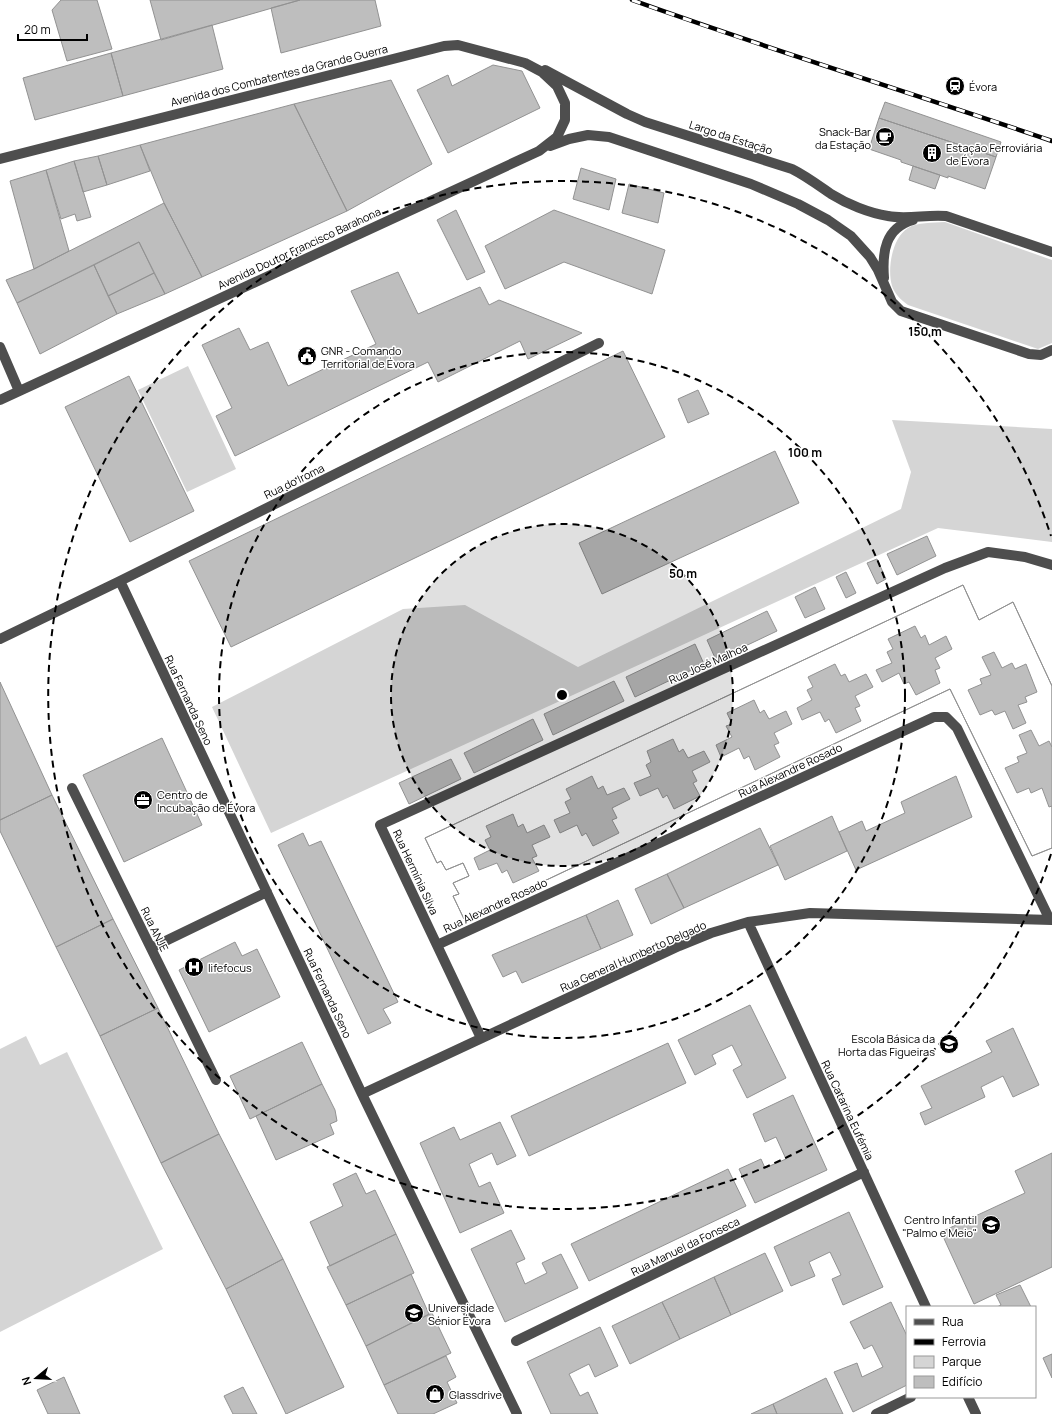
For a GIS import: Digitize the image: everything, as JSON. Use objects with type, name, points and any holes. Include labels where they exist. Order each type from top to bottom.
[{"type":"street","name":"Avenida dos Combatentes da Grande Guerra","points":[[0,159],[444,46],[458,45],[525,62],[542,72],[557,86]]},
{"type":"street","name":"Largo da Estação","points":[[525,62],[548,71],[610,106],[645,122],[792,169],[831,194],[867,210],[888,217],[932,215],[946,216],[1052,252]]},
{"type":"street","name":"Avenida Doutor Francisco Barahona","points":[[0,400],[539,151],[557,137],[565,120],[565,103],[557,86]]},
{"type":"street","name":"Largo da Estação","points":[[539,151],[569,139],[588,135],[609,137],[751,184],[798,204],[838,226],[851,236],[870,257],[892,302],[901,311],[1029,354],[1052,356]]},
{"type":"street","name":"Largo da Estação","points":[[885,287],[883,266],[885,251],[893,232],[902,223],[932,215]]},
{"type":"street","name":"Rua do Iroma","points":[[0,639],[599,343]]},
{"type":"street","points":[[0,347],[19,391]]},
{"type":"street","points":[[1041,355],[1052,350]]},
{"type":"street","name":"Rua José Malhoa","points":[[380,825],[945,568],[988,552],[1025,557],[1052,564]]},
{"type":"street","name":"Rua Fernanda Seno","points":[[120,581],[362,1094],[517,1414]]},
{"type":"street","name":"Rua Alexandre Rosado","points":[[437,945],[934,717],[946,717],[957,728],[1051,920]]},
{"type":"street","name":"Rua ANJE","points":[[72,788],[216,1080]]},
{"type":"street","name":"Rua Hermínia Silva","points":[[380,825],[481,1038]]},
{"type":"street","points":[[151,948],[267,892]]},
{"type":"street","name":"Rua General Humberto Delgado","points":[[362,1094],[679,946],[711,933],[748,922],[810,913],[1051,920]]},
{"type":"street","name":"Rua Catarina Eufémia","points":[[748,922],[926,1306]]},
{"type":"street","name":"Rua Manuel da Fonseca","points":[[516,1341],[864,1172]]},
{"type":"street","points":[[876,1414],[909,1398]]},
{"type":"street","points":[[968,1398],[976,1414]]},
{"type":"green space","points":[[945,222],[1052,260],[1052,343],[1038,349],[908,305],[898,297],[892,286],[890,271],[892,254],[898,239],[908,228],[912,226],[925,223]]},
{"type":"green space","points":[[188,366],[236,469],[187,492],[138,390]]},
{"type":"green space","points":[[892,420],[1052,429],[1052,542],[938,528],[271,833],[212,707],[403,609],[465,605],[578,667],[901,509],[911,472]]},
{"type":"green space","points":[[26,1036],[40,1065],[67,1052],[163,1249],[0,1332],[0,1049]]},
{"type":"building","points":[[61,0],[97,0],[112,49],[67,61],[52,10]]},
{"type":"building","points":[[150,0],[300,0],[161,40]]},
{"type":"building","points":[[300,0],[375,0],[381,26],[281,53],[271,8]]},
{"type":"building","points":[[212,25],[223,69],[123,96],[111,53]]},
{"type":"building","points":[[111,53],[123,96],[35,120],[23,78]]},
{"type":"building","points":[[493,65],[522,71],[540,108],[448,153],[417,90],[448,75],[452,86]]},
{"type":"building","points":[[391,80],[432,164],[347,211],[294,104]]},
{"type":"building","points":[[885,102],[1001,142],[996,157],[879,118]]},
{"type":"building","points":[[294,104],[347,211],[202,277],[164,203],[140,145]]},
{"type":"building","name":"Estação Ferroviária de Évora","points":[[879,118],[996,157],[985,189],[901,162],[901,160],[869,149]]},
{"type":"building","points":[[140,145],[150,171],[107,185],[98,156]]},
{"type":"building","points":[[98,156],[107,185],[83,192],[74,161]]},
{"type":"building","points":[[74,161],[91,217],[77,221],[75,214],[61,219],[46,170]]},
{"type":"building","points":[[913,166],[940,175],[935,189],[909,180]]},
{"type":"building","points":[[581,168],[616,179],[609,210],[573,199]]},
{"type":"building","points":[[46,170],[69,251],[34,269],[10,181]]},
{"type":"building","points":[[629,184],[664,193],[658,223],[622,213]]},
{"type":"building","points":[[164,203],[202,277],[165,294],[139,242],[17,303],[6,280],[34,269]]},
{"type":"building","points":[[456,210],[485,272],[467,280],[437,220]]},
{"type":"building","points":[[554,210],[665,250],[652,294],[564,262],[505,289],[485,246]]},
{"type":"building","points":[[139,242],[154,273],[108,296],[94,265]]},
{"type":"building","points":[[94,265],[117,314],[40,354],[17,303]]},
{"type":"building","points":[[398,272],[418,314],[480,287],[489,305],[499,300],[582,333],[528,359],[520,341],[438,382],[428,362],[235,456],[216,416],[232,408],[202,345],[239,328],[250,350],[268,342],[288,386],[376,344],[351,291]]},
{"type":"building","points":[[154,273],[165,294],[117,314],[108,296]]},
{"type":"building","points":[[623,351],[665,437],[231,647],[189,561]]},
{"type":"building","points":[[129,376],[194,511],[130,542],[65,407]]},
{"type":"building","points":[[698,390],[709,414],[688,423],[678,399]]},
{"type":"building","points":[[775,451],[799,503],[602,594],[579,543]]},
{"type":"building","points":[[927,536],[936,556],[897,575],[887,554]]},
{"type":"building","points":[[877,559],[886,579],[877,584],[867,563]]},
{"type":"building","points":[[846,572],[856,593],[846,598],[836,577]]},
{"type":"building","points":[[963,585],[979,620],[1013,602],[1052,686],[1052,747],[1049,741],[1039,746],[1031,730],[1019,735],[1027,753],[1017,757],[1019,762],[1005,768],[1017,793],[1029,788],[1031,793],[1042,788],[1049,807],[1052,806],[1052,848],[1032,856],[950,689],[464,919],[453,896],[459,894],[453,883],[469,876],[463,863],[446,870],[441,861],[437,863],[425,838]],"holes":[[[915,626],[921,638],[925,635],[929,645],[946,636],[952,649],[935,658],[940,668],[935,670],[940,683],[916,695],[909,682],[904,684],[899,673],[882,682],[876,670],[892,663],[887,652],[893,649],[888,639]],[[994,652],[1002,668],[1012,663],[1015,669],[1026,664],[1037,692],[1025,697],[1027,702],[1018,705],[1026,723],[1013,729],[1005,711],[995,715],[992,710],[980,715],[968,690],[982,684],[980,679],[991,675],[982,657]],[[835,664],[841,676],[845,674],[849,682],[866,674],[873,687],[855,696],[860,706],[855,708],[861,721],[836,733],[829,719],[825,722],[820,712],[802,720],[797,708],[812,700],[807,690],[813,687],[808,677]],[[754,700],[760,713],[764,710],[769,719],[786,711],[792,724],[774,733],[779,743],[774,745],[780,757],[755,770],[749,756],[744,759],[739,748],[721,757],[716,745],[732,737],[726,726],[732,724],[727,713]],[[673,739],[679,752],[683,749],[688,758],[704,751],[710,762],[692,771],[697,781],[693,783],[700,796],[674,809],[667,795],[663,798],[658,788],[640,796],[634,783],[651,776],[646,765],[651,762],[647,751]],[[592,776],[598,789],[603,786],[607,795],[624,788],[630,799],[612,808],[617,818],[612,820],[619,833],[593,846],[586,833],[582,836],[577,825],[560,833],[554,820],[570,813],[565,802],[571,799],[566,789]],[[513,814],[518,827],[523,824],[527,833],[544,825],[550,837],[532,845],[537,856],[532,858],[539,871],[513,883],[507,870],[502,873],[497,863],[479,870],[474,858],[490,850],[485,840],[491,837],[486,826]]]},
{"type":"building","points":[[963,585],[979,620],[1013,602],[1052,686],[1052,848],[1032,856],[950,689],[464,919],[453,896],[459,894],[453,883],[469,876],[463,863],[446,870],[441,861],[437,863],[425,838]]},
{"type":"building","points":[[815,587],[825,609],[805,618],[795,597]]},
{"type":"building","points":[[767,611],[777,631],[716,660],[707,640]]},
{"type":"building","points":[[695,644],[704,664],[635,697],[626,677]]},
{"type":"building","points":[[614,681],[624,701],[553,735],[544,714]]},
{"type":"building","points":[[0,682],[52,795],[0,820]]},
{"type":"building","points":[[533,719],[543,740],[474,773],[464,753]]},
{"type":"building","name":"Centro de Incubação de Évora","points":[[162,738],[202,825],[124,862],[83,775]]},
{"type":"building","points":[[451,759],[461,779],[409,804],[399,783]]},
{"type":"building","points":[[956,776],[972,817],[856,870],[839,832],[862,821],[866,831],[905,813],[901,802]]},
{"type":"building","points":[[52,795],[113,919],[56,947],[0,831],[0,820]]},
{"type":"building","points":[[832,816],[847,851],[785,880],[770,846]]},
{"type":"building","points":[[760,828],[778,865],[684,908],[667,874]]},
{"type":"building","points":[[303,833],[309,846],[321,841],[398,1002],[383,1009],[391,1023],[368,1034],[278,845]]},
{"type":"building","points":[[667,874],[684,908],[651,924],[635,889]]},
{"type":"building","points":[[618,900],[633,935],[601,949],[586,915]]},
{"type":"building","points":[[586,915],[601,949],[522,983],[516,971],[503,977],[492,955]]},
{"type":"building","points":[[113,919],[158,1008],[100,1036],[56,947]]},
{"type":"building","points":[[235,942],[242,956],[257,949],[280,997],[209,1032],[179,970]]},
{"type":"building","points":[[750,1005],[786,1078],[747,1098],[733,1070],[742,1065],[732,1045],[712,1055],[716,1064],[695,1075],[678,1040]]},
{"type":"building","points":[[158,1008],[219,1134],[161,1163],[100,1036]]},
{"type":"building","points":[[1013,1028],[1039,1085],[1013,1097],[1003,1076],[981,1087],[985,1097],[925,1125],[920,1113],[932,1108],[921,1086],[992,1052],[986,1041]]},
{"type":"building","points":[[302,1042],[322,1084],[250,1119],[230,1076]]},
{"type":"building","points":[[668,1043],[686,1083],[529,1156],[511,1116]]},
{"type":"building","points":[[322,1084],[335,1110],[337,1121],[330,1124],[334,1134],[276,1160],[256,1116]]},
{"type":"building","points":[[793,1095],[827,1170],[755,1203],[739,1169],[761,1159],[765,1168],[786,1159],[776,1137],[765,1142],[753,1114]]},
{"type":"building","points":[[500,1122],[516,1156],[497,1165],[492,1153],[469,1164],[479,1187],[490,1182],[504,1213],[460,1233],[420,1143],[454,1127],[460,1140]]},
{"type":"building","points":[[219,1134],[283,1259],[226,1289],[161,1163]]},
{"type":"building","points":[[1052,1153],[1052,1267],[974,1304],[941,1232],[1025,1193],[1015,1171]]},
{"type":"building","points":[[728,1169],[746,1206],[589,1281],[571,1244]]},
{"type":"building","points":[[356,1173],[366,1194],[375,1190],[396,1234],[330,1266],[310,1222],[343,1206],[333,1184]]},
{"type":"building","points":[[849,1212],[883,1287],[843,1305],[832,1279],[841,1275],[830,1252],[809,1262],[815,1276],[791,1286],[774,1247]]},
{"type":"building","points":[[511,1230],[525,1259],[516,1263],[525,1284],[547,1273],[542,1263],[561,1254],[578,1288],[505,1322],[471,1249]]},
{"type":"building","points":[[396,1234],[414,1273],[346,1305],[327,1267]]},
{"type":"building","points":[[765,1253],[783,1291],[731,1315],[714,1277]]},
{"type":"building","points":[[283,1259],[344,1387],[286,1414],[226,1289]]},
{"type":"building","points":[[411,1274],[429,1314],[366,1346],[346,1305]]},
{"type":"building","points":[[714,1277],[731,1315],[680,1339],[662,1302]]},
{"type":"building","points":[[1020,1285],[1030,1306],[999,1306],[1001,1305],[996,1295]]},
{"type":"building","points":[[662,1302],[680,1339],[630,1364],[612,1326]]},
{"type":"building","points":[[891,1302],[906,1334],[906,1386],[853,1412],[834,1372],[857,1363],[862,1377],[883,1367],[872,1345],[864,1349],[850,1322]]},
{"type":"building","points":[[432,1313],[451,1353],[384,1385],[366,1346]]},
{"type":"building","points":[[600,1327],[618,1366],[595,1377],[589,1364],[569,1374],[580,1396],[588,1392],[598,1414],[551,1414],[527,1362]]},
{"type":"building","points":[[1052,1354],[1052,1378],[1043,1358]]},
{"type":"building","points":[[446,1356],[456,1377],[447,1382],[457,1403],[433,1414],[398,1414],[384,1385]]},
{"type":"building","points":[[64,1377],[80,1414],[48,1414],[37,1390]]},
{"type":"building","points":[[826,1378],[843,1414],[777,1414],[773,1404]]},
{"type":"building","points":[[243,1387],[257,1414],[233,1414],[224,1396]]},
{"type":"building","points":[[773,1404],[777,1414],[751,1414]]},
{"type":"railway","points":[[632,0],[1052,141]]},
{"type":"place","name":"Évora","points":[[955,86]]},
{"type":"place","name":"Snack-Bar da Estação","points":[[885,137]]},
{"type":"place","name":"Estação Ferroviária de Évora","points":[[932,153]]},
{"type":"place","name":"GNR - Comando Territorial de Évora","points":[[307,356]]},
{"type":"place","name":"Centro de Incubação de Évora","points":[[143,800]]},
{"type":"place","name":"lifefocus","points":[[194,967]]},
{"type":"place","name":"Escola Básica da Horta das Figueiras","points":[[949,1044]]},
{"type":"place","name":"Centro Infantil \"Palmo e Meio\"","points":[[991,1225]]},
{"type":"place","name":"Universidade Sénior Évora","points":[[414,1313]]},
{"type":"place","name":"Glassdrive","points":[[435,1394]]}]
